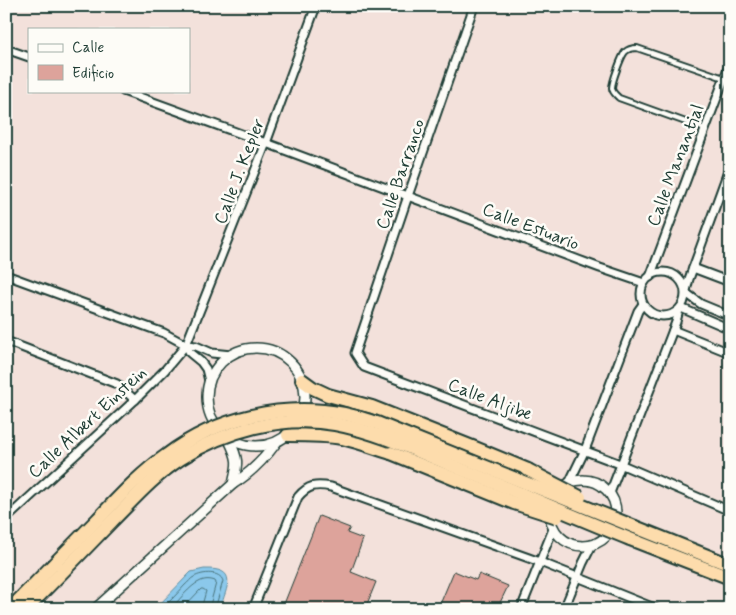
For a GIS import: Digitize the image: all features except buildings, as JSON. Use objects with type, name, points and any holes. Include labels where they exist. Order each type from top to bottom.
[{"type":"highway","points":[[302,380],[328,395],[372,407],[413,422],[528,470],[583,498],[597,512]]},
{"type":"highway","points":[[10,608],[128,488],[166,455],[210,429],[243,418],[276,412],[308,411],[343,414],[392,428],[597,512],[633,533],[730,578]]},
{"type":"highway","points":[[26,609],[142,490],[166,469],[208,443],[268,424],[294,422],[334,424],[367,432],[583,520],[633,533],[730,564]]},
{"type":"highway","points":[[288,435],[314,435],[360,443],[391,453],[514,503],[561,518],[583,520]]},
{"type":"street","name":"Calle J. Kepler","points":[[186,345],[266,143],[316,6]]},
{"type":"street","name":"Calle Barranco","points":[[355,353],[474,6]]},
{"type":"street","points":[[6,49],[28,57]]},
{"type":"street","name":"Calle Manantial","points":[[650,277],[730,64]]},
{"type":"street","name":"Calle Estuario","points":[[126,92],[644,284]]},
{"type":"street","points":[[610,492],[685,299],[693,268],[730,166]]},
{"type":"street","points":[[693,268],[730,282]]},
{"type":"street","points":[[680,309],[670,316],[660,316],[650,312],[643,304],[641,294],[644,284],[650,277],[662,272],[675,275],[684,285],[686,292],[701,304],[730,316]]},
{"type":"street","points":[[6,275],[164,333],[186,345],[196,346],[212,353],[231,355]]},
{"type":"street","points":[[570,482],[585,450],[638,311],[643,304]]},
{"type":"street","points":[[680,309],[730,328]]},
{"type":"street","points":[[673,330],[730,353]]},
{"type":"street","points":[[6,341],[117,384],[135,400]]},
{"type":"street","points":[[186,345],[190,353],[206,369],[209,382]]},
{"type":"street","name":"Calle Albert Einstein","points":[[6,519],[135,400],[165,370],[186,345]]},
{"type":"street","points":[[258,348],[280,354],[297,370],[302,380],[305,394],[304,410],[298,424],[288,435],[265,446],[241,445],[229,440],[218,431],[206,406],[206,392],[217,366],[236,352],[247,349],[258,348]]},
{"type":"street","name":"Calle Aljibe","points":[[355,353],[364,367],[585,450],[728,510]]},
{"type":"street","points":[[229,440],[236,454],[238,465],[233,484]]},
{"type":"street","points":[[95,609],[233,484],[240,480],[268,454],[276,442]]},
{"type":"street","points":[[579,479],[588,480],[604,486],[610,492],[616,510],[616,519],[613,528],[600,541],[592,545],[574,545],[558,536],[553,529],[549,510],[555,493],[562,486],[579,479]]},
{"type":"street","points":[[253,609],[298,497],[308,487],[322,485],[578,576],[657,609]]},
{"type":"street","points":[[728,510],[730,500]]},
{"type":"street","points":[[521,609],[553,529]]},
{"type":"street","points":[[564,609],[592,545]]},
{"type":"lane","points":[[705,129],[619,98],[612,89],[613,82],[625,53],[632,48],[637,48],[724,78]]},
{"type":"shaded area","points":[[6,6],[730,6],[730,609],[6,609]]},
{"type":"water","points":[[215,569],[222,572],[228,580],[220,609],[155,609],[191,572]]}]
